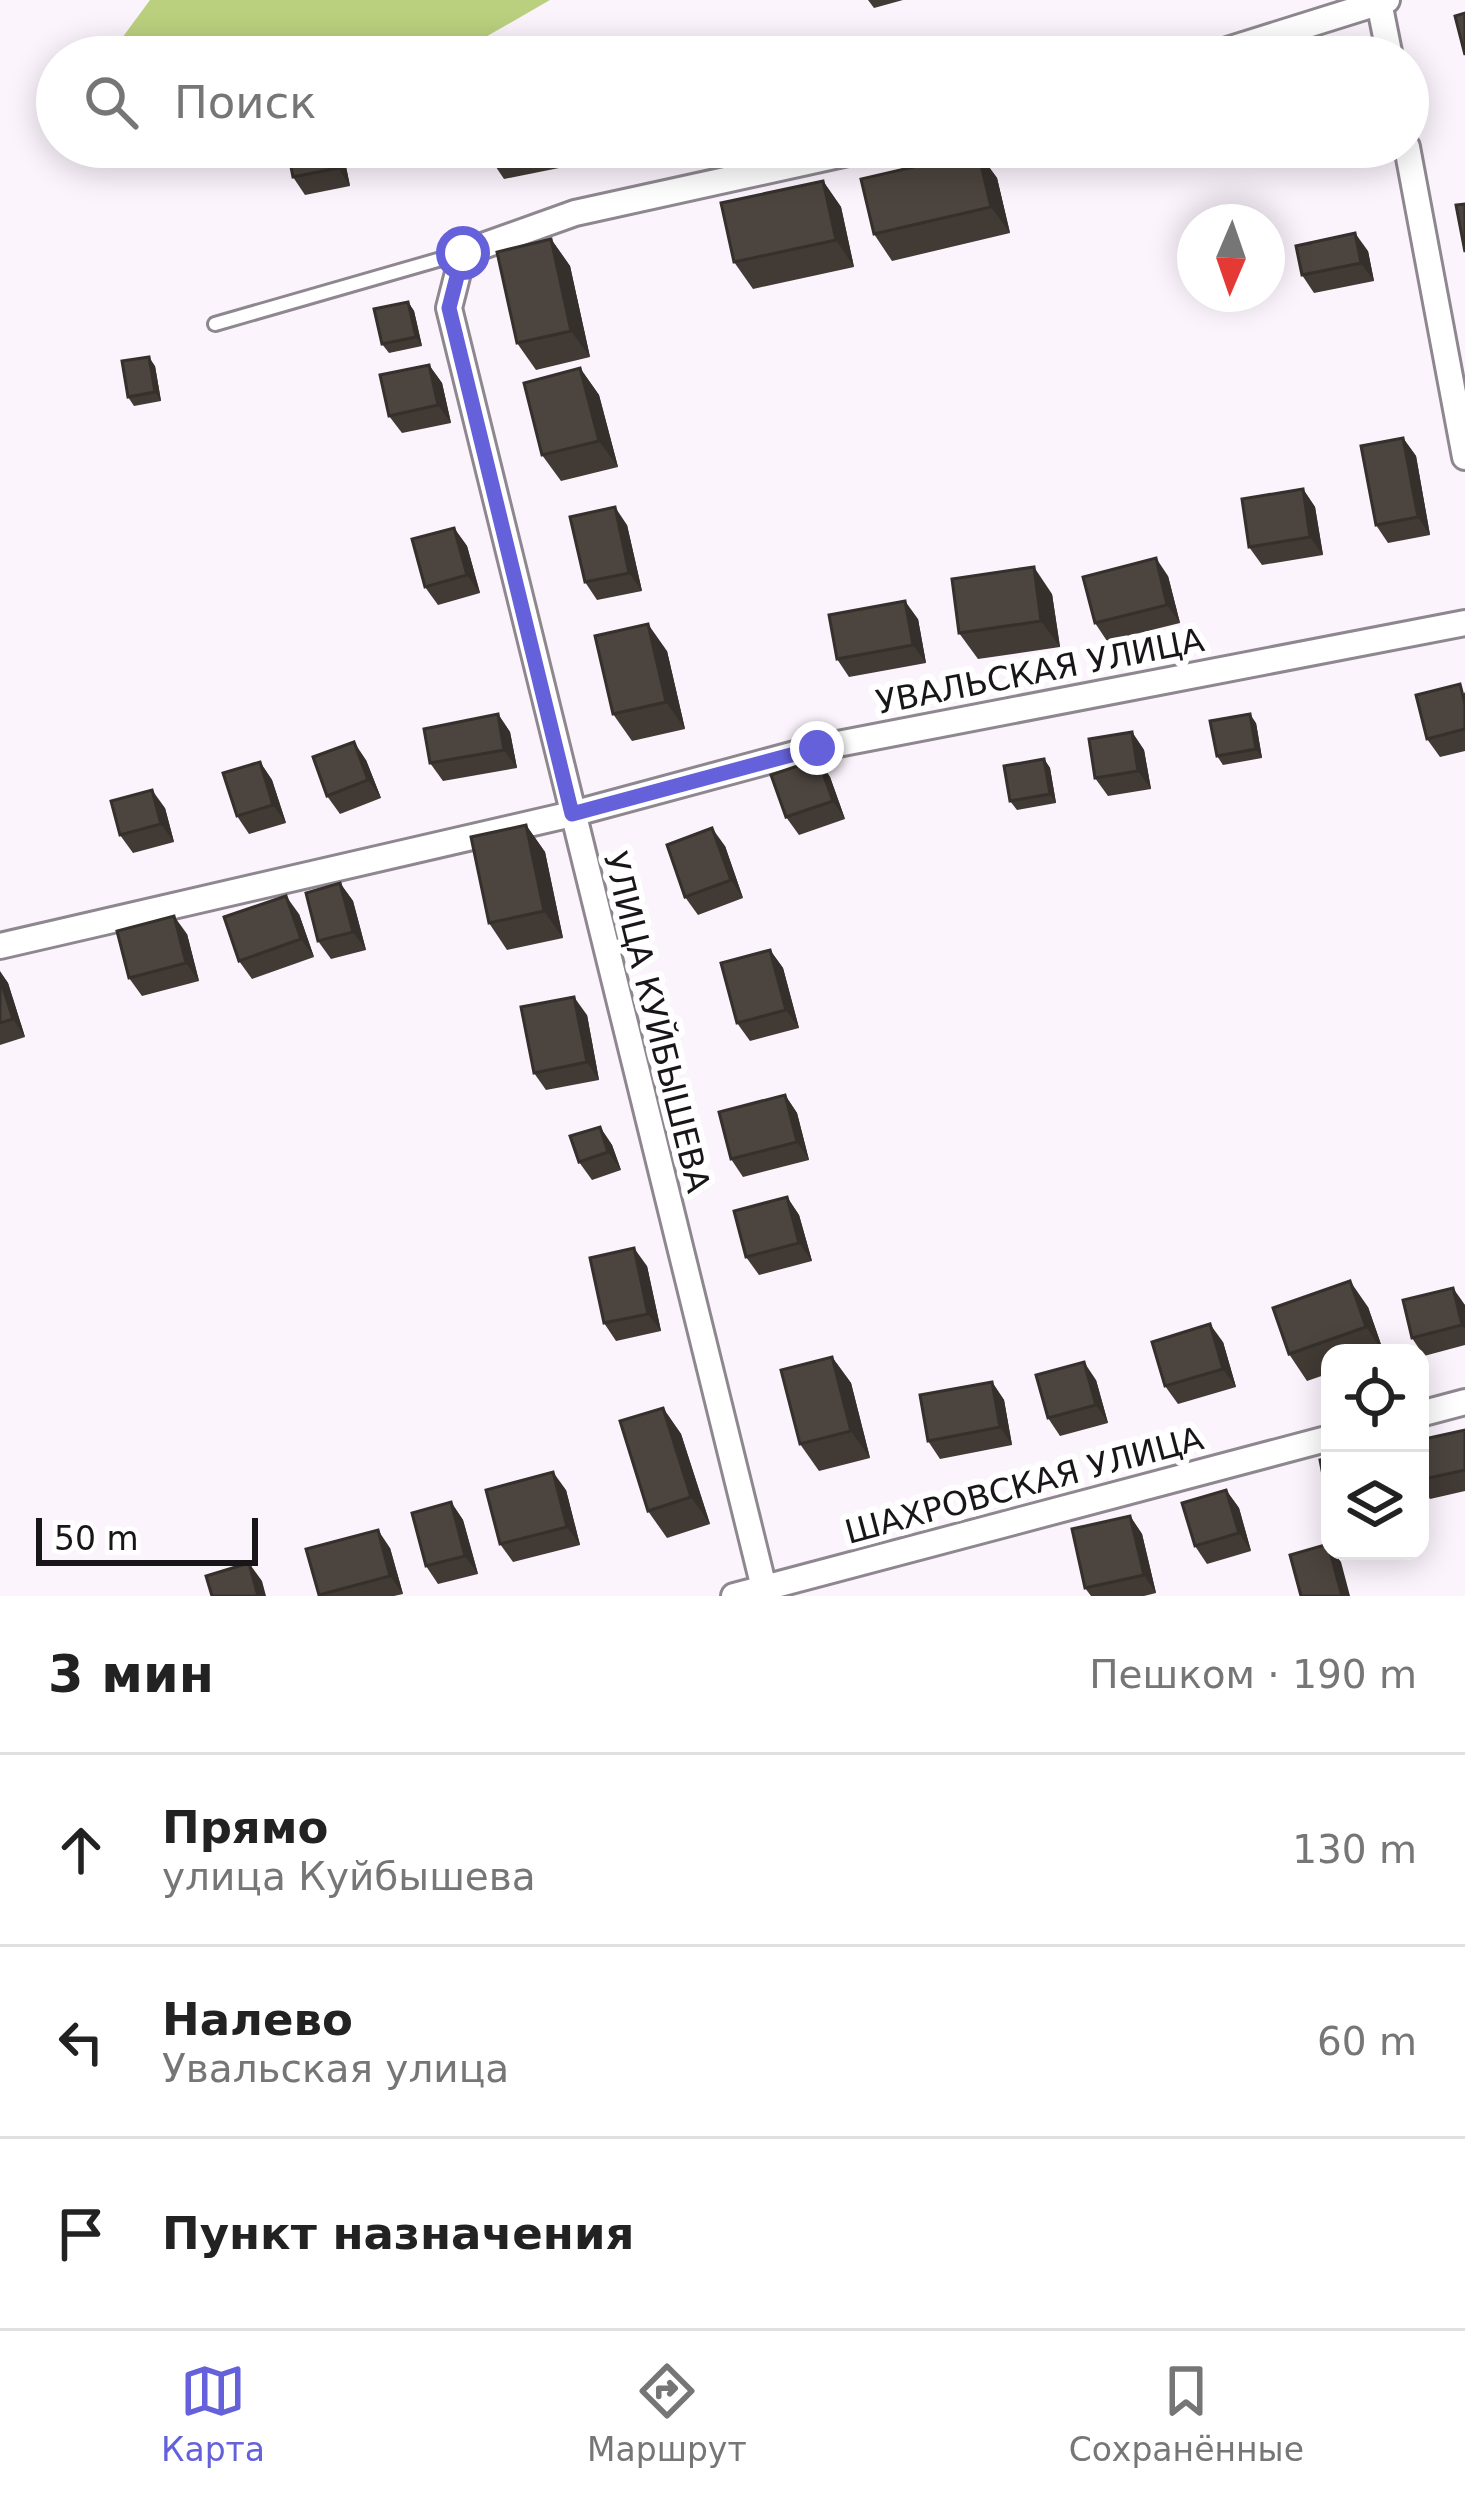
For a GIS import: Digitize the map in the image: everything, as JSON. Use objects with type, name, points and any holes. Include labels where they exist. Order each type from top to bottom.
[{"type":"street","points":[[1272,36],[1383,1],[1387,36]]},
{"type":"street","points":[[463,253],[574,213],[779,168]]},
{"type":"street","points":[[1410,168],[1465,457]]},
{"type":"street","name":"УЛИЦА КУЙБЫШЕВА","points":[[463,253],[449,308],[765,1592]]},
{"type":"street","name":"УВАЛЬСКАЯ УЛИЦА","points":[[0,946],[572,814],[817,748],[1465,623]]},
{"type":"street","points":[[1429,1412],[1465,1402]]},
{"type":"street","name":"ШАХРОВСКАЯ УЛИЦА","points":[[734,1596],[765,1592],[1321,1440]]},
{"type":"lane","points":[[215,324],[463,253]]},
{"type":"green space","points":[[150,0],[550,0],[487,36],[123,36]]},
{"type":"building","points":[[1465,13],[1465,55],[1455,16]]},
{"type":"building","points":[[291,168],[338,168],[293,177]]},
{"type":"building","points":[[909,168],[982,168],[991,207],[874,234],[861,179]]},
{"type":"building","points":[[823,181],[836,240],[734,262],[721,203]]},
{"type":"building","points":[[1465,204],[1465,252],[1456,205]]},
{"type":"building","points":[[1355,233],[1361,263],[1302,275],[1296,246]]},
{"type":"building","points":[[551,239],[571,331],[517,343],[497,252]]},
{"type":"building","points":[[408,302],[416,337],[382,344],[374,309]]},
{"type":"building","points":[[149,357],[155,392],[128,397],[122,361]]},
{"type":"building","points":[[429,365],[438,405],[389,416],[380,375]]},
{"type":"building","points":[[580,368],[599,441],[542,455],[524,383]]},
{"type":"building","points":[[1403,438],[1418,517],[1376,525],[1361,446]]},
{"type":"building","points":[[1303,489],[1310,537],[1249,547],[1242,499]]},
{"type":"building","points":[[615,507],[629,573],[585,582],[570,517]]},
{"type":"building","points":[[454,528],[467,575],[425,587],[412,539]]},
{"type":"building","points":[[1156,558],[1167,605],[1095,623],[1083,577]]},
{"type":"building","points":[[1034,567],[1041,621],[959,633],[952,579]]},
{"type":"building","points":[[905,601],[913,645],[837,659],[829,615]]},
{"type":"building","points":[[648,624],[666,702],[613,714],[595,636]]},
{"type":"building","points":[[1460,684],[1465,729],[1427,739],[1416,695]]},
{"type":"building","points":[[498,714],[504,750],[430,763],[424,729]]},
{"type":"building","points":[[1250,714],[1256,749],[1217,756],[1210,721]]},
{"type":"building","points":[[1132,732],[1138,771],[1095,778],[1089,739]]},
{"type":"building","points":[[354,742],[368,780],[327,796],[313,757]]},
{"type":"building","points":[[818,759],[833,801],[786,817],[771,775]]},
{"type":"building","points":[[1044,759],[1050,794],[1010,801],[1004,766]]},
{"type":"building","points":[[260,762],[273,805],[237,816],[223,773]]},
{"type":"building","points":[[152,790],[161,824],[120,835],[111,801]]},
{"type":"building","points":[[526,825],[544,911],[489,923],[471,837]]},
{"type":"building","points":[[712,828],[731,880],[685,897],[667,845]]},
{"type":"building","points":[[340,883],[353,932],[318,941],[306,893]]},
{"type":"building","points":[[286,896],[301,939],[239,961],[224,917]]},
{"type":"building","points":[[174,916],[186,963],[129,978],[117,931]]},
{"type":"building","points":[[770,950],[786,1010],[737,1023],[721,963]]},
{"type":"building","points":[[0,979],[13,1019],[0,1023]]},
{"type":"building","points":[[574,997],[587,1062],[534,1073],[521,1007]]},
{"type":"building","points":[[785,1095],[797,1142],[731,1159],[719,1112]]},
{"type":"building","points":[[600,1127],[608,1152],[579,1162],[570,1136]]},
{"type":"building","points":[[787,1197],[799,1243],[746,1257],[734,1211]]},
{"type":"building","points":[[634,1248],[648,1314],[604,1323],[590,1258]]},
{"type":"building","points":[[1350,1281],[1366,1327],[1289,1354],[1273,1308]]},
{"type":"building","points":[[1453,1288],[1462,1325],[1412,1338],[1403,1300]]},
{"type":"building","points":[[1210,1324],[1223,1369],[1165,1386],[1152,1342]]},
{"type":"building","points":[[832,1357],[851,1431],[800,1444],[781,1370]]},
{"type":"building","points":[[1084,1362],[1096,1405],[1048,1418],[1036,1375]]},
{"type":"building","points":[[992,1382],[1000,1427],[928,1441],[920,1395]]},
{"type":"building","points":[[663,1408],[691,1497],[648,1511],[620,1421]]},
{"type":"building","points":[[1465,1430],[1465,1470],[1429,1478],[1429,1438]]},
{"type":"building","points":[[553,1472],[567,1527],[500,1544],[486,1490]]},
{"type":"building","points":[[1226,1490],[1239,1533],[1195,1546],[1182,1503]]},
{"type":"building","points":[[451,1502],[465,1556],[426,1566],[412,1513]]},
{"type":"building","points":[[1130,1516],[1144,1575],[1085,1588],[1072,1529]]},
{"type":"building","points":[[378,1530],[390,1576],[319,1595],[306,1549]]},
{"type":"building","points":[[1321,1546],[1321,1560],[1332,1560],[1342,1596],[1301,1596],[1290,1555]]},
{"type":"building","points":[[249,1563],[258,1596],[212,1596],[206,1576]]},
{"type":"route","points":[[463,253],[449,308],[572,814],[817,748]]}]
